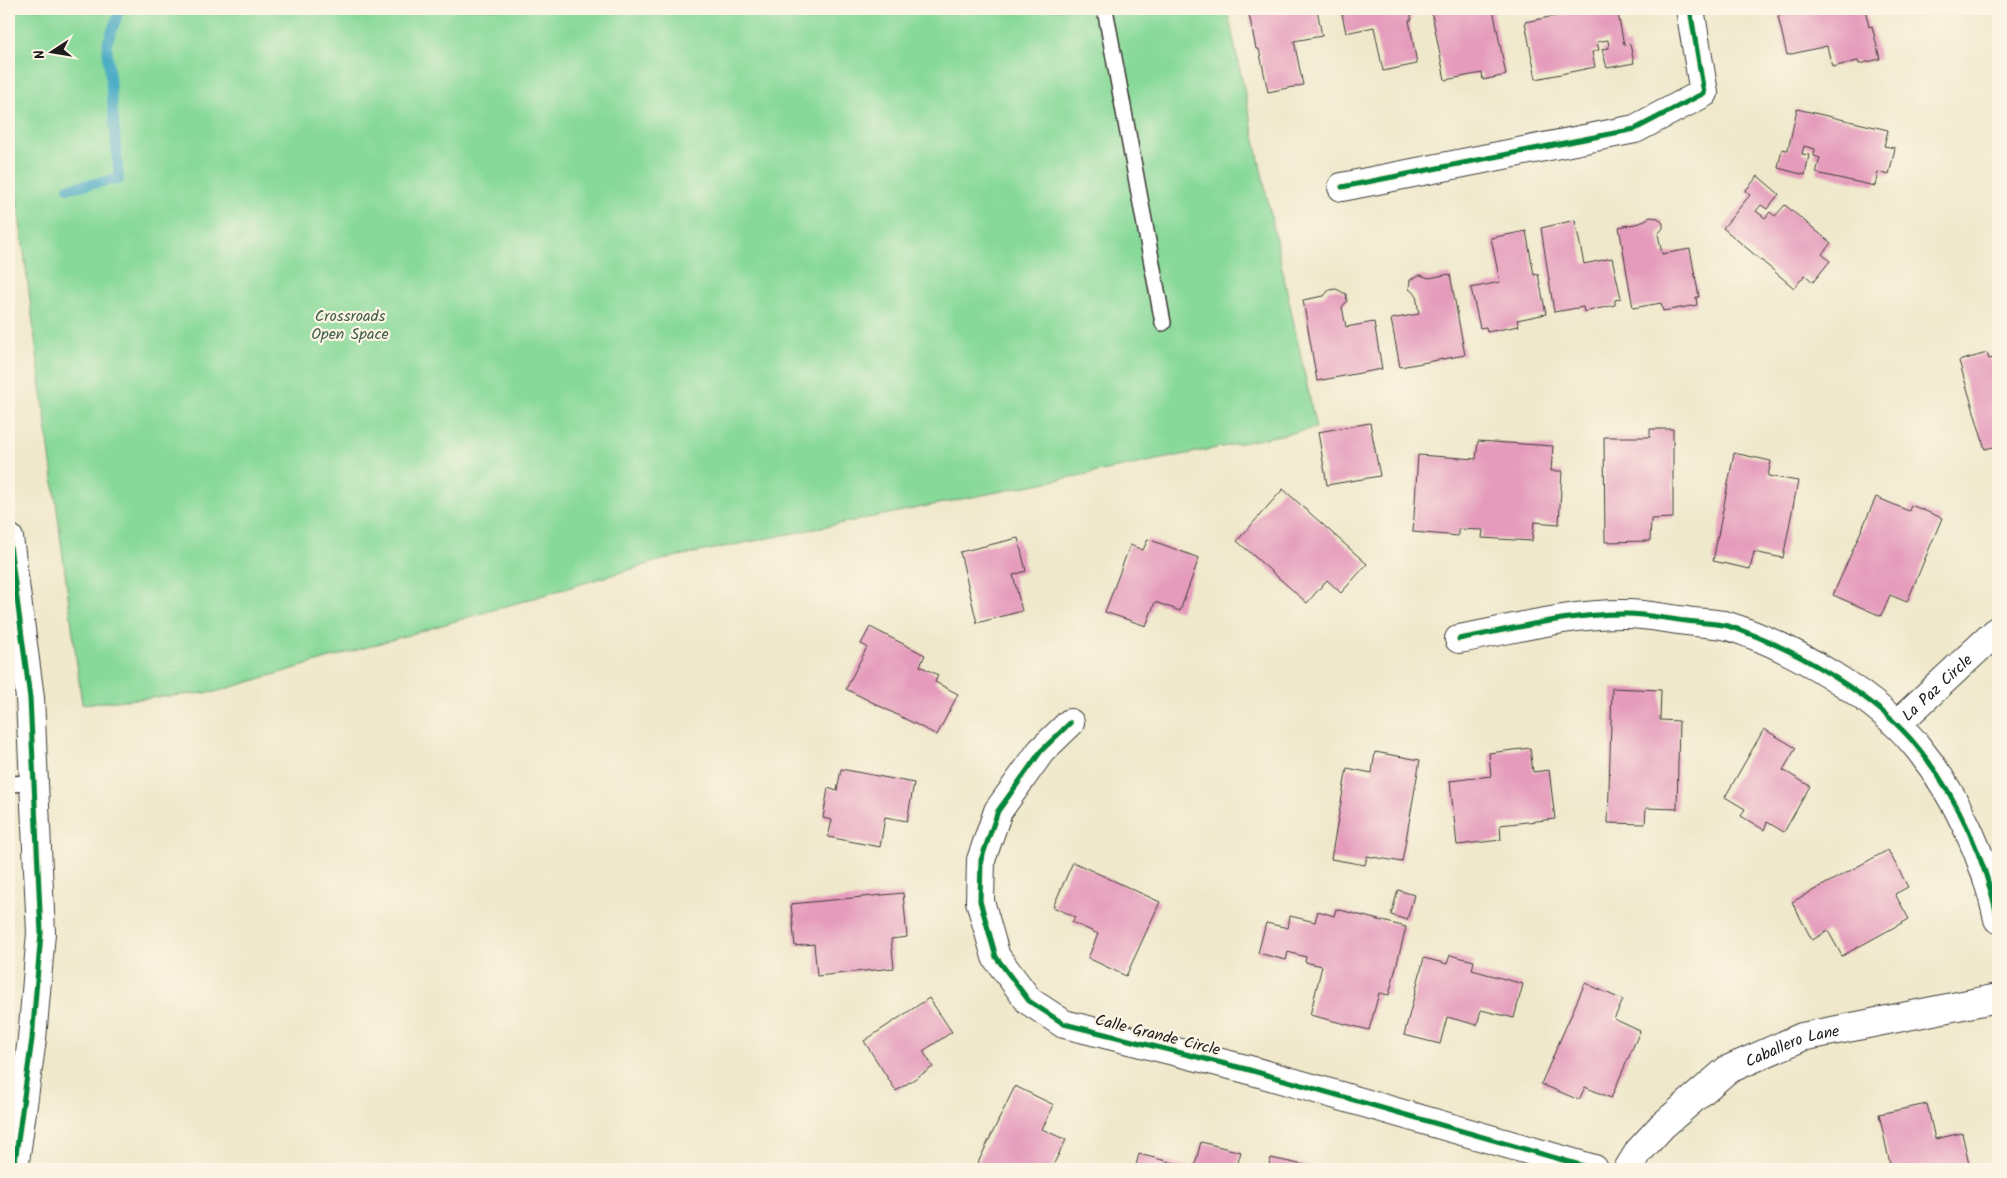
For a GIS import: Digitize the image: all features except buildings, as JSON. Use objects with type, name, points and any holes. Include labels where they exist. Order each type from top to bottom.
[{"type":"street","points":[[1342,187],[1635,129],[1644,125],[1704,93],[1690,9]]},
{"type":"street","points":[[9,538],[30,698],[21,783],[41,933],[32,1039],[14,1169]]},
{"type":"street","points":[[1459,639],[1575,617],[1628,614],[1726,626],[1778,646],[1829,673],[1897,724],[1920,750],[1963,817],[1994,902],[1998,919]]},
{"type":"street","name":"La Paz Circle","points":[[1897,724],[1998,630]]},
{"type":"street","name":"Calle Grande Circle","points":[[1070,723],[1040,751],[998,811],[981,860],[980,902],[996,957],[1029,1001],[1064,1024],[1246,1069],[1594,1169]]},
{"type":"street","name":"Caballero Lane","points":[[1628,1169],[1639,1151],[1662,1126],[1727,1070],[1802,1037],[1998,998]]},
{"type":"lane","points":[[1105,9],[1163,323]]},
{"type":"green space","name":"Crossroads Open Space","points":[[9,9],[1227,9],[1316,428],[669,558],[215,692],[82,704],[9,136]]},
{"type":"waterway","points":[[68,188],[119,179],[107,44],[120,9]]},
{"type":"cycle path","points":[[1342,187],[1635,129],[1704,93],[1690,9]]},
{"type":"cycle path","points":[[9,538],[30,698],[41,933],[32,1039],[14,1169]]},
{"type":"cycle path","points":[[1459,639],[1542,622],[1606,614],[1634,614],[1728,626],[1779,646],[1806,660],[1858,693],[1881,711],[1919,749],[1946,788],[1968,830],[1986,874],[1998,919]]},
{"type":"cycle path","points":[[1070,723],[1041,751],[998,811],[981,860],[980,901],[996,957],[1029,1001],[1064,1024],[1246,1069],[1594,1169]]}]
